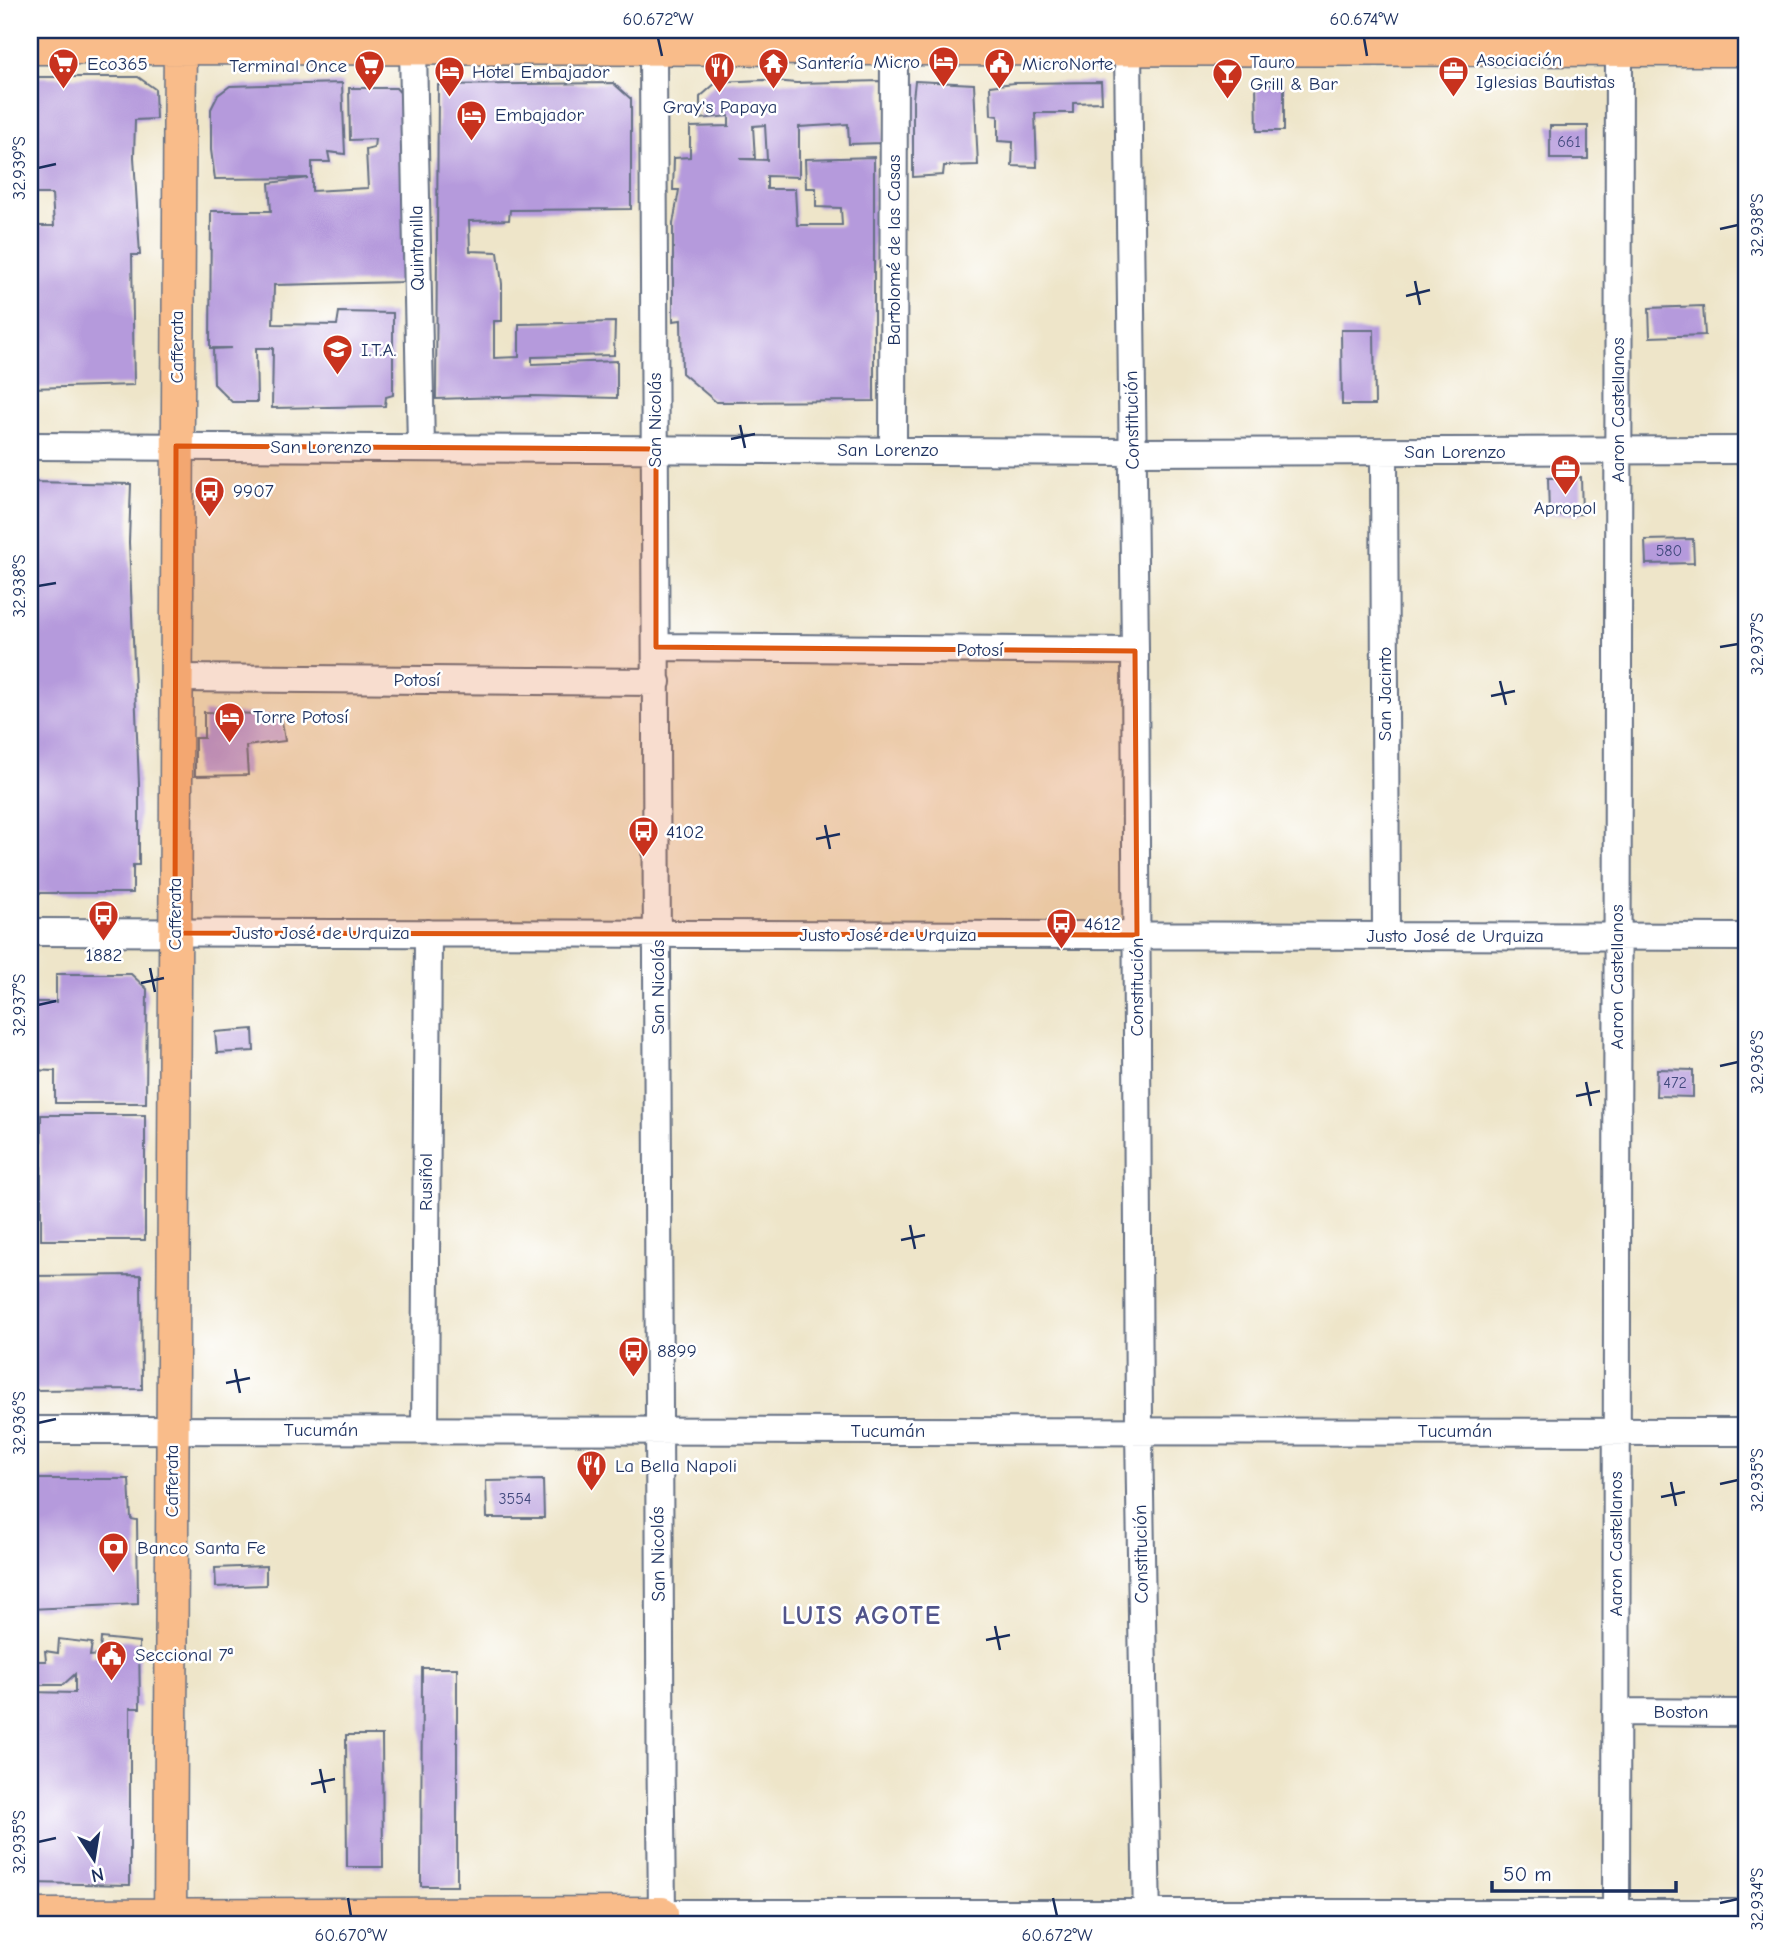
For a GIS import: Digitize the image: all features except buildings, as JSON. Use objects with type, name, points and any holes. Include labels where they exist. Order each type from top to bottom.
[{"type":"main road","points":[[30,48],[180,39],[413,49],[1128,50],[1269,50],[1619,40],[1746,50]]},
{"type":"main road","name":"Cafferata","points":[[170,1920],[180,39]]},
{"type":"main road","points":[[30,1915],[170,1920],[662,1919]]},
{"type":"street","points":[[824,49],[863,30]]},
{"type":"street","points":[[1242,30],[1269,50]]},
{"type":"street","name":"Aaron Castellanos","points":[[1616,1919],[1619,40]]},
{"type":"street","name":"Quintanilla","points":[[413,49],[421,447]]},
{"type":"street","name":"San Nicolás","points":[[653,49],[658,934],[657,1431],[662,1919]]},
{"type":"street","name":"Bartolomé de las Casas","points":[[894,49],[894,450]]},
{"type":"street","name":"Constitución","points":[[1128,50],[1135,652],[1139,1431],[1147,1919]]},
{"type":"street","name":"San Lorenzo","points":[[30,446],[1132,452],[1746,450]]},
{"type":"street","name":"San Jacinto","points":[[1384,452],[1386,936]]},
{"type":"street","name":"Potosí","points":[[656,648],[1135,652]]},
{"type":"street","name":"Potosí","points":[[176,678],[657,682]]},
{"type":"street","name":"Justo José de Urquiza","points":[[30,932],[1746,937]]},
{"type":"street","name":"Rusiñol","points":[[425,1430],[428,933]]},
{"type":"street","name":"Tucumán","points":[[30,1430],[1746,1432]]},
{"type":"street","name":"Boston","points":[[1616,1712],[1746,1713]]},
{"type":"street","points":[[662,1919],[1616,1919],[1746,1913]]},
{"type":"highlighted area","points":[[176,446],[656,449],[656,647],[1135,651],[1137,935],[175,933]]},
{"type":"green space","points":[[1619,30],[1746,30],[1746,50],[1619,50]]},
{"type":"place","name":"Micro","points":[[943,89]]},
{"type":"place","name":"Santería","points":[[774,90]]},
{"type":"place","name":"Eco365","points":[[64,91]]},
{"type":"place","name":"MicroNorte","points":[[999,91]]},
{"type":"place","name":"Terminal Once","points":[[370,93]]},
{"type":"place","name":"Gray's Papaya","points":[[720,95]]},
{"type":"place","name":"Asociación Iglesias Bautistas","points":[[1453,98]]},
{"type":"place","name":"Hotel Embajador","points":[[449,99]]},
{"type":"place","name":"Tauro Grill & Bar","points":[[1227,100]]},
{"type":"place","name":"Embajador","points":[[472,142]]},
{"type":"place","name":"I.T.A.","points":[[338,377]]},
{"type":"place","name":"Apropol","points":[[1565,496]]},
{"type":"place","name":"9907","points":[[210,518]]},
{"type":"place","name":"Torre Potosí","points":[[230,744]]},
{"type":"place","name":"4102","points":[[643,859]]},
{"type":"place","name":"1882","points":[[104,943]]},
{"type":"place","name":"4612","points":[[1061,951]]},
{"type":"place","name":"8899","points":[[634,1378]]},
{"type":"place","name":"La Bella Napoli","points":[[592,1493]]},
{"type":"place","name":"Banco Santa Fe","points":[[114,1575]]},
{"type":"place","name":"Seccional 7ª","points":[[112,1682]]},
{"type":"district","name":"LUIS AGOTE","points":[[862,1616]]}]
